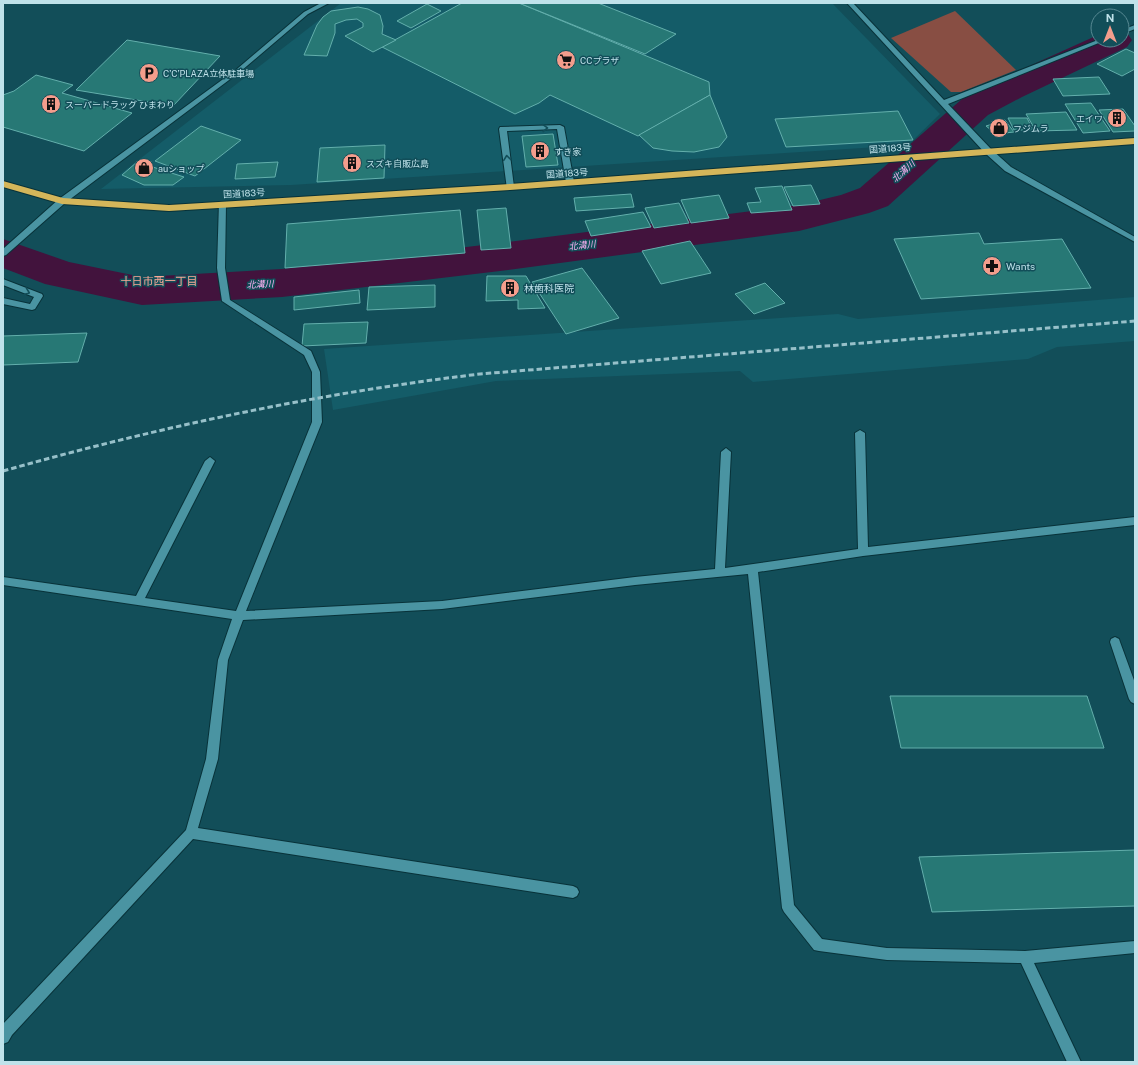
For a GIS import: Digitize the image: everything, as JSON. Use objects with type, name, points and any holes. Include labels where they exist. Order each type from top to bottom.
[{"type":"highway","name":"国道183号","points":[[3,184],[62,201],[169,208],[510,187],[1135,141]]},
{"type":"street","points":[[3,253],[62,201],[239,70],[306,13],[326,3]]},
{"type":"street","points":[[850,3],[988,151],[1008,169],[1135,240]]},
{"type":"street","points":[[943,103],[1090,45]]},
{"type":"street","points":[[510,187],[503,129],[560,127],[570,182]]},
{"type":"street","points":[[3,1037],[7,1030],[191,833],[212,760],[223,660],[239,616],[317,422],[316,372],[308,353],[226,301],[221,268],[222,204]]},
{"type":"street","points":[[3,282],[39,296],[32,307],[3,301]]},
{"type":"street","points":[[860,433],[863,552]]},
{"type":"street","points":[[720,571],[726,452]]},
{"type":"street","points":[[139,600],[210,461]]},
{"type":"street","points":[[3,581],[239,616],[442,605],[720,571],[753,569],[863,552],[1135,522]]},
{"type":"street","points":[[753,569],[788,908],[819,945],[887,954],[1024,957],[1135,947]]},
{"type":"street","points":[[1115,642],[1135,699]]},
{"type":"street","points":[[191,833],[573,892]]},
{"type":"street","points":[[1024,957],[1074,1062]]},
{"type":"shaded area","points":[[341,3],[832,3],[940,114],[908,145],[291,185],[101,189]]},
{"type":"shaded area","points":[[955,11],[1016,70],[961,92],[951,92],[891,38]]},
{"type":"shaded area","points":[[1135,297],[1135,341],[1057,347],[1028,359],[753,382],[740,371],[496,381],[333,410],[324,349],[838,314],[858,319]]},
{"type":"building","points":[[462,3],[519,3],[709,82],[710,95],[638,136],[550,95],[539,103],[515,114],[382,47]]},
{"type":"building","points":[[519,3],[598,3],[676,34],[645,54]]},
{"type":"building","points":[[427,4],[441,11],[411,28],[397,21]]},
{"type":"building","points":[[358,7],[368,9],[380,15],[383,26],[382,34],[396,40],[373,52],[345,36],[363,27],[363,23],[357,19],[346,20],[335,24],[335,33],[327,56],[304,55],[317,25],[323,17],[331,11]]},
{"type":"building","name":"C’C’PLAZA立体駐車場","points":[[127,40],[220,56],[173,106],[76,90]]},
{"type":"building","points":[[1126,49],[1135,53],[1135,69],[1122,76],[1097,64]]},
{"type":"building","name":"スーパードラッグ ひまわり","points":[[36,75],[73,85],[62,93],[132,113],[84,151],[3,127],[3,95],[14,91]]},
{"type":"building","points":[[1099,77],[1110,94],[1063,96],[1053,79]]},
{"type":"building","points":[[710,95],[727,137],[719,147],[694,152],[672,151],[653,148],[639,135]]},
{"type":"building","points":[[1091,103],[1110,131],[1083,133],[1065,104]]},
{"type":"building","name":"エイワ","points":[[1123,109],[1135,126],[1135,131],[1113,132],[1099,110]]},
{"type":"building","points":[[898,111],[913,140],[786,147],[775,119]]},
{"type":"building","points":[[1066,112],[1077,130],[1036,131],[1026,114]]},
{"type":"building","points":[[1008,118],[1027,118],[1033,130],[1014,130]]},
{"type":"building","points":[[1005,120],[1014,132],[996,134],[986,126]]},
{"type":"building","points":[[201,126],[241,140],[195,176],[155,161]]},
{"type":"building","name":"すき家","points":[[553,134],[558,165],[526,167],[522,136]]},
{"type":"building","name":"スズキ自販広島","points":[[385,145],[384,178],[317,182],[320,148]]},
{"type":"building","name":"auショップ","points":[[137,162],[184,177],[173,185],[144,185],[122,175]]},
{"type":"building","points":[[278,162],[275,177],[235,179],[237,164]]},
{"type":"building","points":[[811,185],[820,204],[793,206],[784,187]]},
{"type":"building","points":[[782,186],[792,210],[751,213],[747,203],[761,202],[755,188]]},
{"type":"building","points":[[631,194],[634,207],[576,211],[574,198]]},
{"type":"building","points":[[719,195],[729,218],[691,223],[681,200]]},
{"type":"building","points":[[679,203],[689,223],[654,228],[645,208]]},
{"type":"building","points":[[506,208],[511,248],[481,250],[477,210]]},
{"type":"building","points":[[460,210],[465,253],[285,268],[287,224]]},
{"type":"building","points":[[643,212],[651,227],[591,236],[585,221]]},
{"type":"building","name":"Wants","points":[[979,233],[984,244],[1062,239],[1091,288],[921,299],[894,239]]},
{"type":"building","points":[[690,241],[711,273],[661,284],[642,251]]},
{"type":"building","points":[[582,268],[619,318],[566,334],[532,282]]},
{"type":"building","name":"林歯科医院","points":[[487,276],[526,276],[545,308],[518,309],[518,300],[486,301]]},
{"type":"building","points":[[765,283],[785,303],[754,314],[735,294]]},
{"type":"building","points":[[435,285],[435,307],[367,310],[369,287]]},
{"type":"building","points":[[359,290],[360,303],[294,310],[294,297]]},
{"type":"building","points":[[368,322],[366,343],[302,346],[304,324]]},
{"type":"building","points":[[87,333],[78,362],[3,365],[3,336]]},
{"type":"building","points":[[890,696],[1087,696],[1104,748],[901,748]]},
{"type":"building","points":[[1135,850],[1135,906],[932,912],[919,857]]},
{"type":"waterway","name":"北溝川","points":[[3,253],[60,274],[142,291],[282,283],[500,257],[799,218],[855,204],[874,197],[975,107],[1009,89],[1098,48]]},
{"type":"railway","points":[[3,471],[180,426],[299,401],[480,374],[1135,321]]},
{"type":"place","name":"CCプラザ","points":[[566,60]]},
{"type":"place","name":"C’C’PLAZA立体駐車場","points":[[149,73]]},
{"type":"place","name":"スーパードラッグ ひまわり","points":[[51,104]]},
{"type":"place","name":"エイワ","points":[[1117,118]]},
{"type":"place","name":"フジムラ","points":[[999,128]]},
{"type":"place","name":"すき家","points":[[540,151]]},
{"type":"place","name":"スズキ自販広島","points":[[352,163]]},
{"type":"place","name":"auショップ","points":[[144,168]]},
{"type":"place","name":"Wants","points":[[992,266]]},
{"type":"place","name":"林歯科医院","points":[[510,288]]},
{"type":"district","name":"十日市西一丁目","points":[[159,281]]}]
